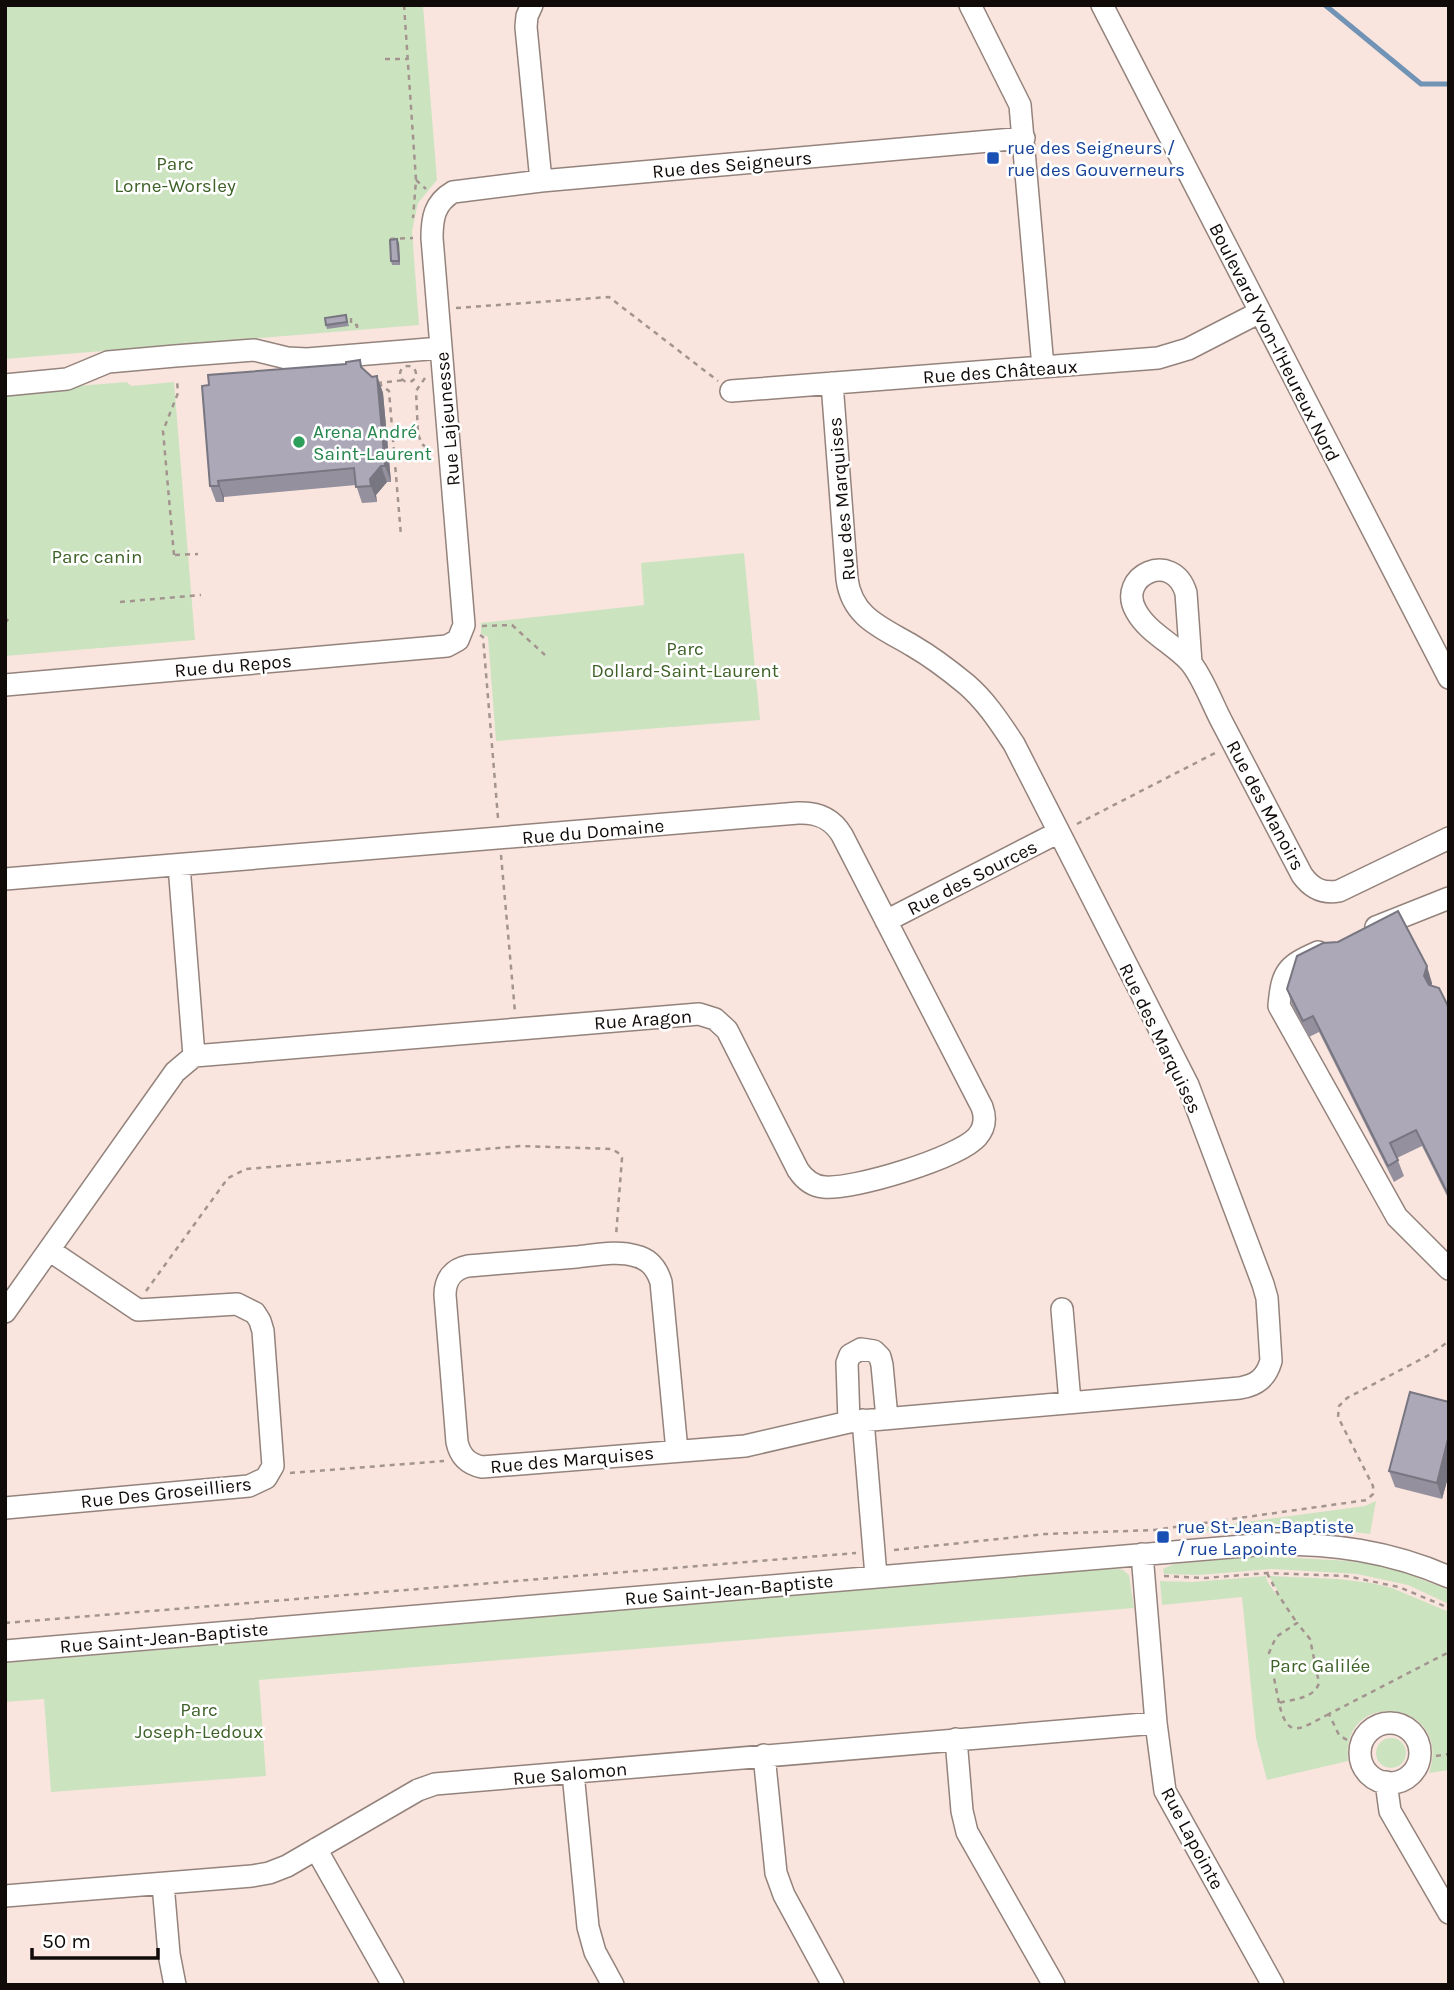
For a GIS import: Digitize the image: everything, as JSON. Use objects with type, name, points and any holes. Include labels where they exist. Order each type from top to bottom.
[{"type":"street","points":[[532,5],[526,27],[541,181]]},
{"type":"street","points":[[970,5],[1019,101],[1043,367]]},
{"type":"street","name":"Boulevard Yvon-l'Heureux Nord","points":[[1102,5],[1449,678]]},
{"type":"street","name":"Rue des Seigneurs","points":[[434,194],[541,181],[1024,138]]},
{"type":"street","name":"Rue Lajeunesse","points":[[434,194],[432,229],[464,625],[458,640]]},
{"type":"street","name":"Rue des Châteaux","points":[[731,391],[1147,360],[1188,348],[1260,312]]},
{"type":"street","points":[[5,384],[67,379],[108,362],[175,356],[254,350],[287,358],[307,359],[441,348]]},
{"type":"street","name":"Rue des Marquises","points":[[677,1451],[661,1282],[656,1271],[644,1259],[628,1254],[615,1254],[468,1266],[459,1269],[448,1279],[445,1295],[457,1442],[465,1459],[487,1467],[750,1445],[856,1421],[1250,1386],[1265,1375],[1271,1356],[1263,1284],[1188,1085],[1065,830],[1014,744],[982,701],[934,659],[870,621],[852,600],[847,579],[832,383]]},
{"type":"street","name":"Rue du Repos","points":[[5,685],[447,646],[458,640]]},
{"type":"street","name":"Rue des Manoirs","points":[[1191,663],[1302,876],[1313,887],[1329,892],[1344,889],[1449,838]]},
{"type":"street","name":"Rue du Domaine","points":[[5,879],[808,812],[825,817],[839,830],[982,1107],[985,1121],[982,1131]]},
{"type":"street","name":"Rue des Sources","points":[[886,921],[1065,830]]},
{"type":"street","points":[[5,1312],[175,1072],[194,1056],[179,865]]},
{"type":"street","points":[[1363,933],[1449,898]]},
{"type":"street","points":[[1338,944],[1301,959],[1289,970],[1281,982],[1279,1006],[1397,1217],[1449,1269]]},
{"type":"street","name":"Rue Aragon","points":[[194,1056],[693,1014],[715,1019],[730,1035],[801,1174],[818,1186],[829,1188],[907,1170],[968,1144],[982,1131]]},
{"type":"street","points":[[49,1250],[134,1308]]},
{"type":"street","name":"Rue Des Groseilliers","points":[[5,1508],[249,1486],[258,1484],[269,1475],[273,1466],[273,1455],[263,1331],[258,1317],[251,1310],[237,1304],[147,1311],[134,1308]]},
{"type":"street","points":[[1062,1309],[1070,1402]]},
{"type":"street","points":[[876,1576],[846,1363],[850,1355],[861,1349],[874,1351],[881,1361],[887,1418]]},
{"type":"street","name":"Rue Saint-Jean-Baptiste","points":[[5,1651],[1267,1544],[1326,1545],[1386,1554],[1449,1577]]},
{"type":"street","name":"Rue Lapointe","points":[[1142,1554],[1156,1723],[1162,1779],[1167,1796],[1273,1985]]},
{"type":"street","name":"Rue Salomon","points":[[5,1896],[260,1875],[277,1870],[429,1785],[1156,1723]]},
{"type":"street","points":[[956,1739],[962,1811],[967,1832],[1054,1985]]},
{"type":"street","points":[[764,1755],[776,1873],[787,1902],[834,1985]]},
{"type":"street","points":[[573,1773],[589,1936],[613,1985]]},
{"type":"street","points":[[1386,1782],[1390,1811],[1449,1913]]},
{"type":"street","points":[[316,1849],[393,1985]]},
{"type":"street","points":[[163,1884],[169,1954],[175,1985]]},
{"type":"path","points":[[404,5],[416,180],[413,219]]},
{"type":"path","points":[[385,59],[408,59]]},
{"type":"path","points":[[416,180],[434,194]]},
{"type":"path","points":[[390,239],[413,238]]},
{"type":"path","points":[[453,308],[609,297],[731,391]]},
{"type":"path","points":[[351,318],[351,324],[357,325],[357,331]]},
{"type":"path","points":[[373,388],[378,383],[411,381],[415,377],[415,371],[411,367],[405,366],[401,370],[401,376],[405,380]]},
{"type":"path","name":"Rue Lajeunesse","points":[[427,374],[416,391],[418,434],[422,444],[435,456]]},
{"type":"path","points":[[369,376],[389,391]]},
{"type":"path","points":[[177,380],[178,393],[163,431],[173,555],[198,554]]},
{"type":"path","points":[[388,382],[401,536]]},
{"type":"path","points":[[120,602],[201,595]]},
{"type":"path","points":[[5,622],[9,618]]},
{"type":"path","points":[[479,626],[512,625],[545,655]]},
{"type":"path","points":[[480,635],[483,637],[498,824]]},
{"type":"path","points":[[1065,830],[1220,751]]},
{"type":"path","points":[[501,852],[516,1029]]},
{"type":"path","points":[[134,1308],[228,1178],[246,1169],[520,1146],[612,1149],[620,1154],[622,1166],[615,1254]]},
{"type":"path","points":[[5,1623],[874,1551],[1045,1534],[1154,1530],[1367,1500],[1373,1494],[1373,1486],[1340,1422],[1339,1406],[1347,1398],[1431,1354],[1449,1341]]},
{"type":"path","points":[[269,1475],[465,1459]]},
{"type":"path","points":[[1267,1573],[1279,1596],[1310,1639],[1319,1683],[1317,1689],[1306,1696],[1279,1703]]},
{"type":"path","points":[[1145,1577],[1205,1578],[1267,1573],[1346,1576],[1387,1583],[1449,1608]]},
{"type":"path","points":[[1297,1623],[1276,1637],[1269,1653],[1283,1722],[1296,1729],[1449,1652]]},
{"type":"path","points":[[1329,1714],[1339,1735],[1347,1740]]},
{"type":"path","points":[[1436,1756],[1449,1754]]},
{"type":"green space","name":"Parc Lorne-Worsley","points":[[5,5],[423,5],[437,180],[418,203],[412,231],[419,325],[5,359]]},
{"type":"green space","name":"Parc canin","points":[[127,382],[131,386],[174,382],[195,640],[5,656],[5,392]]},
{"type":"green space","name":"Parc Dollard-Saint-Laurent","points":[[744,553],[760,720],[496,741],[488,637],[481,634],[481,623],[644,605],[641,563]]},
{"type":"green space","points":[[1376,1501],[1370,1534],[1299,1528],[1181,1534],[1180,1531],[1365,1506]]},
{"type":"green space","points":[[1263,1556],[1349,1561],[1390,1567],[1449,1590],[1449,1604],[1408,1585],[1357,1574],[1273,1569],[1199,1575],[1164,1574],[1163,1569],[1174,1564]]},
{"type":"green space","name":"Parc Joseph-Ledoux","points":[[1114,1568],[1129,1575],[1134,1608],[259,1680],[266,1776],[51,1792],[44,1699],[5,1702],[5,1663]]},
{"type":"green space","name":"Parc Galilée","points":[[1266,1576],[1276,1594],[1279,1593],[1269,1576],[1339,1579],[1392,1588],[1449,1612],[1449,1770],[1429,1773],[1432,1748],[1426,1730],[1412,1717],[1395,1712],[1377,1713],[1361,1721],[1350,1737],[1348,1761],[1267,1780],[1256,1738],[1242,1597],[1162,1605],[1160,1581],[1193,1582]]},
{"type":"green space","points":[[1391,1738],[1397,1739],[1405,1747],[1405,1759],[1397,1767],[1391,1768],[1385,1767],[1377,1759],[1376,1753],[1377,1747],[1385,1739]]},
{"type":"building","points":[[397,239],[399,261],[391,261],[390,240]]},
{"type":"building","points":[[346,315],[347,322],[326,325],[325,318]]},
{"type":"building","name":"Arena André Saint-Laurent","points":[[360,360],[361,367],[372,377],[377,376],[385,466],[381,466],[370,479],[371,486],[356,487],[354,468],[218,481],[219,486],[210,486],[202,386],[209,385],[208,375],[346,364]]},
{"type":"building","points":[[1398,911],[1427,966],[1424,976],[1429,985],[1439,988],[1449,1008],[1449,1196],[1416,1130],[1390,1143],[1398,1160],[1388,1166],[1313,1016],[1303,1021],[1287,989],[1297,956],[1323,943],[1338,942]]},
{"type":"building","points":[[1410,1392],[1449,1402],[1449,1435],[1437,1483],[1389,1471]]},
{"type":"waterway","points":[[1325,5],[1421,84],[1449,84]]},
{"type":"place","name":"rue des Seigneurs / rue des Gouverneurs","points":[[993,158]]},
{"type":"place","name":"Arena André Saint-Laurent","points":[[299,442]]},
{"type":"place","name":"rue St-Jean-Baptiste / rue Lapointe","points":[[1163,1537]]}]
